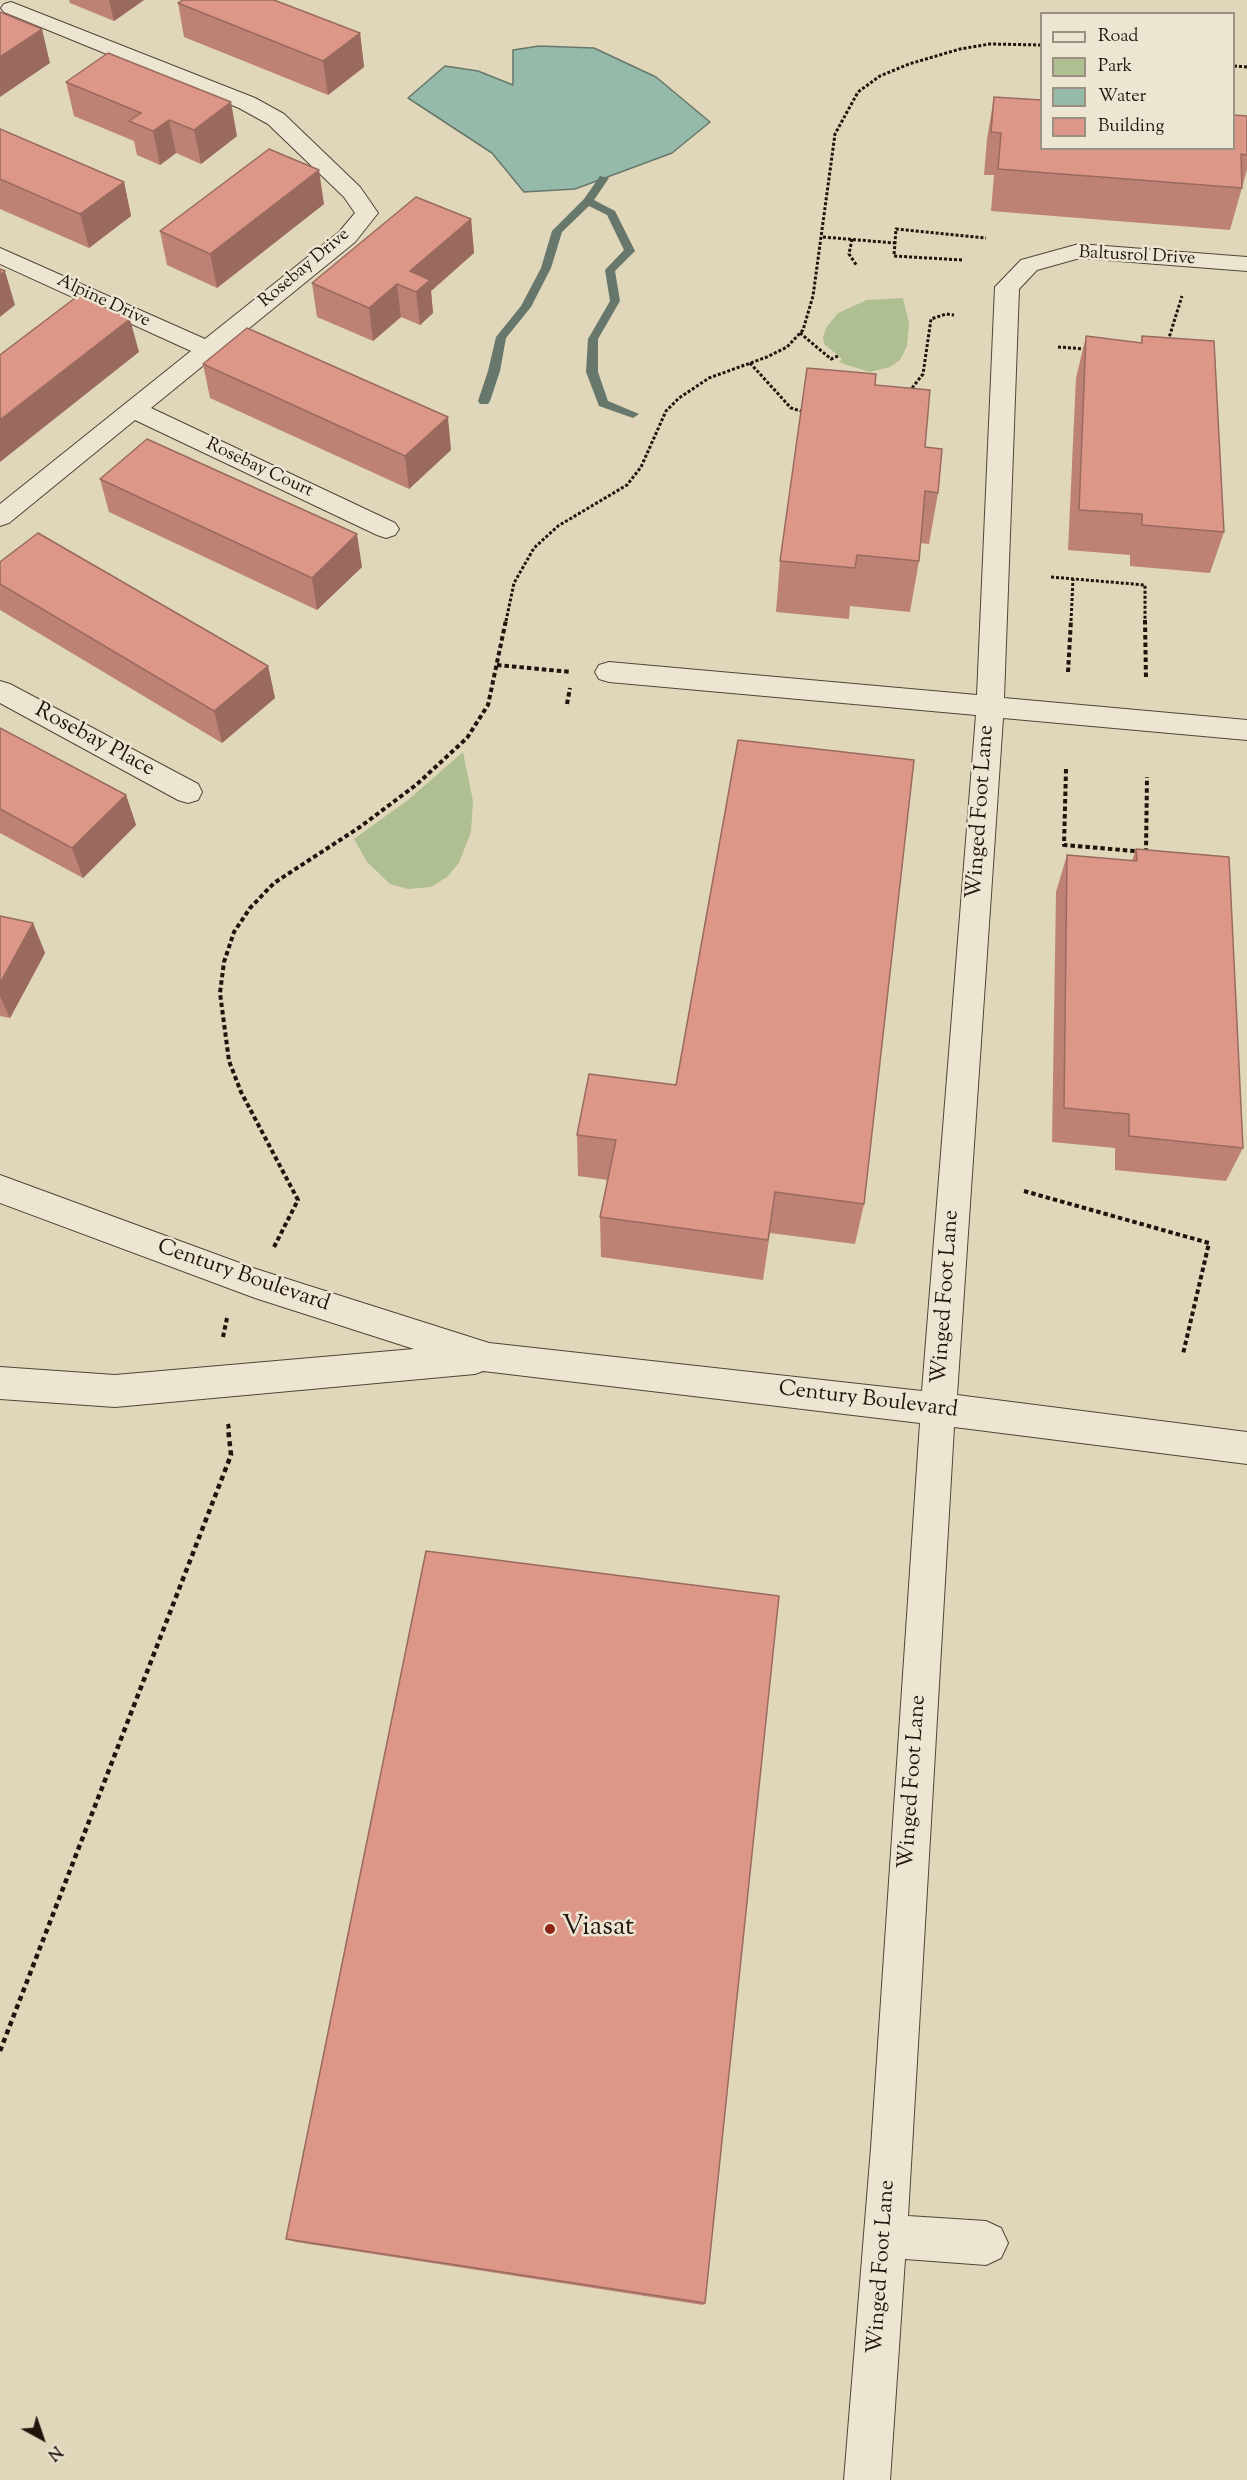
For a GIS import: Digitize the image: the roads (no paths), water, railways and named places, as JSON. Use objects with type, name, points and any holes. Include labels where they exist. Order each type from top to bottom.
[{"type":"street","name":"Rosebay Drive","points":[[0,517],[347,237],[367,213],[352,192],[276,119],[247,103],[11,8]]},
{"type":"street","name":"Baltusrol Drive","points":[[1029,265],[1079,251],[1247,264]]},
{"type":"street","name":"Alpine Drive","points":[[0,255],[207,349]]},
{"type":"street","name":"Winged Foot Lane","points":[[867,2480],[886,2236],[939,1409],[990,707],[1007,287],[1029,265]]},
{"type":"street","name":"Rosebay Court","points":[[132,409],[386,529]]},
{"type":"street","points":[[609,672],[1247,730]]},
{"type":"street","name":"Rosebay Place","points":[[0,691],[188,792]]},
{"type":"street","name":"Century Boulevard","points":[[0,1189],[255,1283],[489,1358],[939,1409],[1247,1448]]},
{"type":"street","name":"Century Boulevard","points":[[0,1383],[115,1391],[489,1358]]},
{"type":"street","points":[[886,2236],[986,2243]]},
{"type":"water","points":[[539,46],[594,48],[656,77],[710,122],[672,153],[575,189],[524,192],[492,153],[408,98],[445,66],[478,71],[513,85],[513,50]]},
{"type":"waterway","points":[[588,201],[604,178]]},
{"type":"waterway","points":[[484,401],[494,371],[501,337],[526,307],[546,268],[557,231],[588,201]]},
{"type":"waterway","points":[[588,201],[611,213],[630,251],[610,270],[615,301],[593,339],[592,372],[603,403],[633,414]]},
{"type":"place","name":"Viasat","points":[[550,1929]]}]
